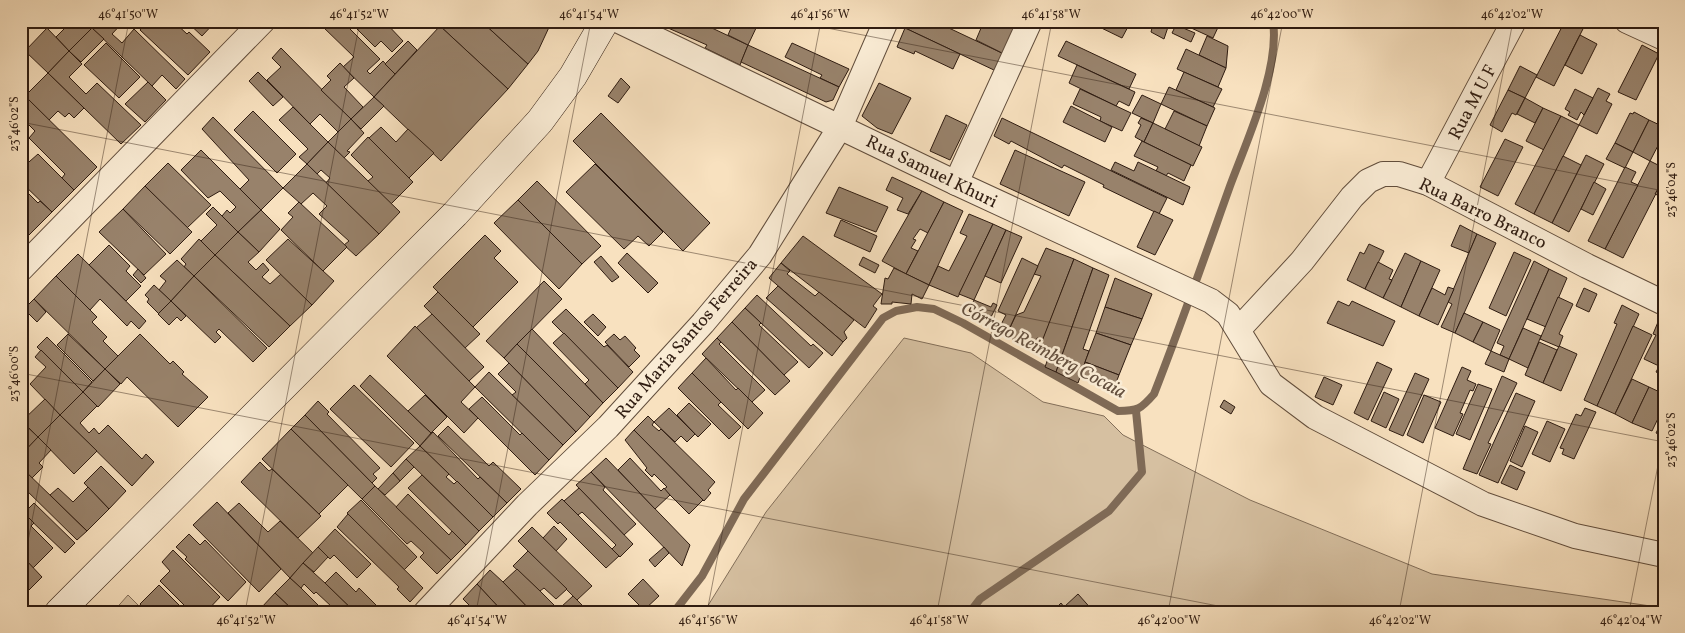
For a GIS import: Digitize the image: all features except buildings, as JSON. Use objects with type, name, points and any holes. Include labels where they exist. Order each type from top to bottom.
[{"type":"main road","points":[[59,612],[455,214],[540,121],[573,76],[605,21]]},
{"type":"street","points":[[21,269],[263,21]]},
{"type":"street","name":"Rua Samuel Khuri","points":[[619,21],[956,183],[1211,301],[1228,314],[1239,329],[1271,384],[1315,417],[1483,504],[1575,536],[1664,555]]},
{"type":"street","name":"Rua Maria Santos Ferreira","points":[[426,612],[527,506],[608,427],[703,323],[760,255],[840,127],[886,21]]},
{"type":"street","points":[[956,183],[1030,21]]},
{"type":"street","name":"Rua M U F","points":[[1428,183],[1514,21]]},
{"type":"street","points":[[1627,21],[1664,38]]},
{"type":"street","name":"Rua Barro Branco","points":[[1239,329],[1302,261],[1352,197],[1368,181],[1384,174],[1399,174],[1428,183],[1587,266],[1664,303]]},
{"type":"shaded area","points":[[904,338],[971,353],[1043,402],[1104,416],[1123,435],[1250,500],[1432,574],[1664,608],[1664,612],[704,612],[766,512]]},
{"type":"shaded area","points":[[128,595],[145,612],[113,612]]},
{"type":"waterway","name":"Córrego Reimberg Cocaia","points":[[674,612],[702,576],[744,499],[883,318],[896,311],[917,307],[934,309],[963,323],[1118,411],[1135,410],[1146,403],[1154,394],[1253,126],[1272,61],[1273,21]]},
{"type":"waterway","points":[[970,612],[980,599],[1109,511],[1142,472],[1136,411]]}]
